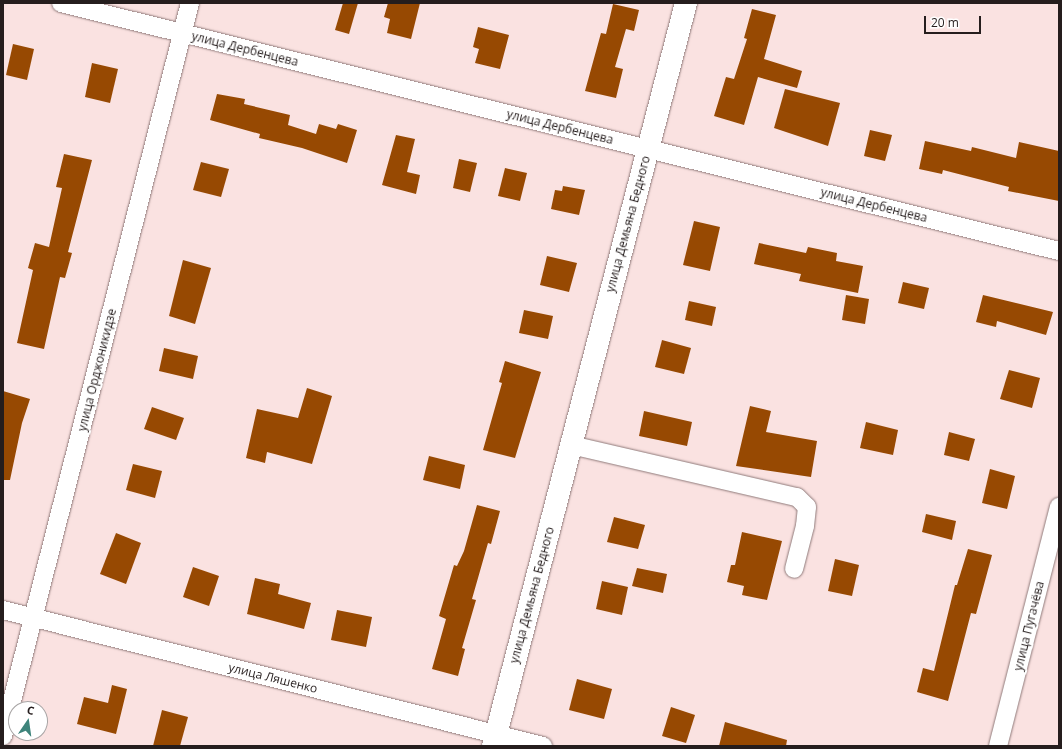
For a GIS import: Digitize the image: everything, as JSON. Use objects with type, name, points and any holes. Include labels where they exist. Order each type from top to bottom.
[{"type":"street","name":"улица Дербенцева","points":[[61,3],[1059,251]]},
{"type":"street","name":"улица Орджоникидзе","points":[[3,736],[190,3]]},
{"type":"street","name":"улица Демьяна Бедного","points":[[494,740],[686,3]]},
{"type":"street","points":[[571,445],[797,497],[807,507],[805,526],[794,569]]},
{"type":"street","name":"улица Пугачёва","points":[[998,746],[1059,507]]},
{"type":"street","name":"улица Ляшенко","points":[[3,610],[494,740],[543,746]]},
{"type":"building","points":[[343,3],[358,3],[349,34],[335,30]]},
{"type":"building","points":[[388,3],[420,3],[411,39],[387,33],[390,19],[384,17]]},
{"type":"building","points":[[613,4],[639,10],[634,31],[626,29],[615,67],[623,69],[616,98],[585,91],[601,33],[606,34]]},
{"type":"building","points":[[752,9],[776,15],[764,59],[802,71],[797,88],[758,77],[744,125],[714,116],[726,77],[734,79],[747,39],[744,38]]},
{"type":"building","points":[[478,27],[509,35],[500,69],[475,63],[479,49],[473,47]]},
{"type":"building","points":[[13,44],[34,49],[27,80],[6,75]]},
{"type":"building","points":[[92,63],[118,69],[110,103],[85,97]]},
{"type":"building","points":[[785,89],[840,103],[828,146],[774,128]]},
{"type":"building","points":[[217,94],[245,99],[244,104],[290,115],[288,125],[316,134],[319,124],[336,129],[338,124],[357,130],[347,163],[302,148],[259,138],[260,134],[210,120]]},
{"type":"building","points":[[870,130],[892,135],[885,161],[864,156]]},
{"type":"building","points":[[396,135],[415,139],[407,172],[420,175],[416,194],[382,185]]},
{"type":"building","points":[[925,141],[971,151],[972,147],[1016,158],[1019,142],[1059,151],[1059,201],[1008,191],[1009,187],[943,170],[942,174],[919,169]]},
{"type":"building","points":[[64,154],[92,160],[68,252],[72,253],[65,278],[60,277],[44,349],[17,343],[33,270],[28,268],[35,243],[49,247],[62,188],[56,187]]},
{"type":"building","points":[[459,159],[477,163],[470,192],[453,188]]},
{"type":"building","points":[[201,162],[229,169],[221,197],[193,190]]},
{"type":"building","points":[[505,168],[527,173],[520,201],[498,196]]},
{"type":"building","points":[[563,186],[585,190],[579,215],[551,209],[555,190],[562,191]]},
{"type":"building","points":[[694,221],[720,227],[710,271],[683,265]]},
{"type":"building","points":[[759,243],[806,253],[808,247],[837,253],[836,261],[863,266],[858,293],[799,281],[801,274],[754,264]]},
{"type":"building","points":[[547,256],[577,263],[569,292],[540,285]]},
{"type":"building","points":[[183,260],[211,268],[195,324],[169,316]]},
{"type":"building","points":[[903,282],[929,288],[924,309],[898,303]]},
{"type":"building","points":[[846,295],[869,299],[865,324],[842,320]]},
{"type":"building","points":[[983,295],[1053,312],[1046,335],[997,321],[996,327],[976,322]]},
{"type":"building","points":[[689,301],[716,307],[712,326],[685,320]]},
{"type":"building","points":[[524,310],[553,316],[548,339],[519,333]]},
{"type":"building","points":[[662,340],[691,348],[684,374],[655,367]]},
{"type":"building","points":[[164,348],[198,356],[193,379],[159,371]]},
{"type":"building","points":[[505,361],[541,372],[515,458],[483,450],[502,383],[499,382]]},
{"type":"building","points":[[1009,370],[1040,378],[1032,408],[1000,399]]},
{"type":"building","points":[[307,388],[332,396],[312,464],[267,452],[265,463],[246,458],[257,409],[298,418]]},
{"type":"building","points":[[3,391],[30,399],[22,423],[10,480],[3,480]]},
{"type":"building","points":[[750,406],[771,411],[766,432],[817,441],[811,477],[736,466]]},
{"type":"building","points":[[152,407],[184,418],[176,440],[144,429]]},
{"type":"building","points":[[644,411],[692,422],[687,446],[639,436]]},
{"type":"building","points":[[866,422],[898,430],[893,455],[860,448]]},
{"type":"building","points":[[949,432],[975,439],[969,461],[944,455]]},
{"type":"building","points":[[429,456],[465,465],[460,489],[423,480]]},
{"type":"building","points":[[133,464],[162,471],[155,498],[126,490]]},
{"type":"building","points":[[990,469],[1015,476],[1007,509],[982,503]]},
{"type":"building","points":[[477,505],[500,511],[491,544],[488,543],[472,599],[476,600],[462,648],[465,649],[458,676],[432,669],[446,619],[439,616],[454,565],[457,566],[464,551]]},
{"type":"building","points":[[926,514],[956,521],[952,540],[922,532]]},
{"type":"building","points":[[614,517],[645,525],[638,549],[607,542]]},
{"type":"building","points":[[742,532],[782,541],[767,600],[742,595],[744,586],[727,582],[731,565],[735,565]]},
{"type":"building","points":[[116,533],[141,543],[126,584],[100,574]]},
{"type":"building","points":[[968,549],[992,555],[976,614],[971,613],[948,701],[917,692],[923,668],[934,671],[955,585],[957,585]]},
{"type":"building","points":[[835,559],[859,565],[852,596],[828,591]]},
{"type":"building","points":[[193,567],[219,576],[209,606],[183,597]]},
{"type":"building","points":[[637,568],[667,574],[663,593],[632,586]]},
{"type":"building","points":[[255,578],[280,584],[278,594],[311,603],[304,629],[247,614]]},
{"type":"building","points":[[602,581],[628,587],[622,615],[596,609]]},
{"type":"building","points":[[337,610],[372,617],[366,647],[331,640]]},
{"type":"building","points":[[577,679],[612,689],[604,719],[569,710]]},
{"type":"building","points":[[112,685],[127,689],[116,734],[77,724],[84,697],[108,703]]},
{"type":"building","points":[[671,707],[695,715],[686,743],[662,736]]},
{"type":"building","points":[[162,710],[188,717],[180,746],[153,746]]},
{"type":"building","points":[[725,722],[787,740],[786,746],[719,746]]}]
